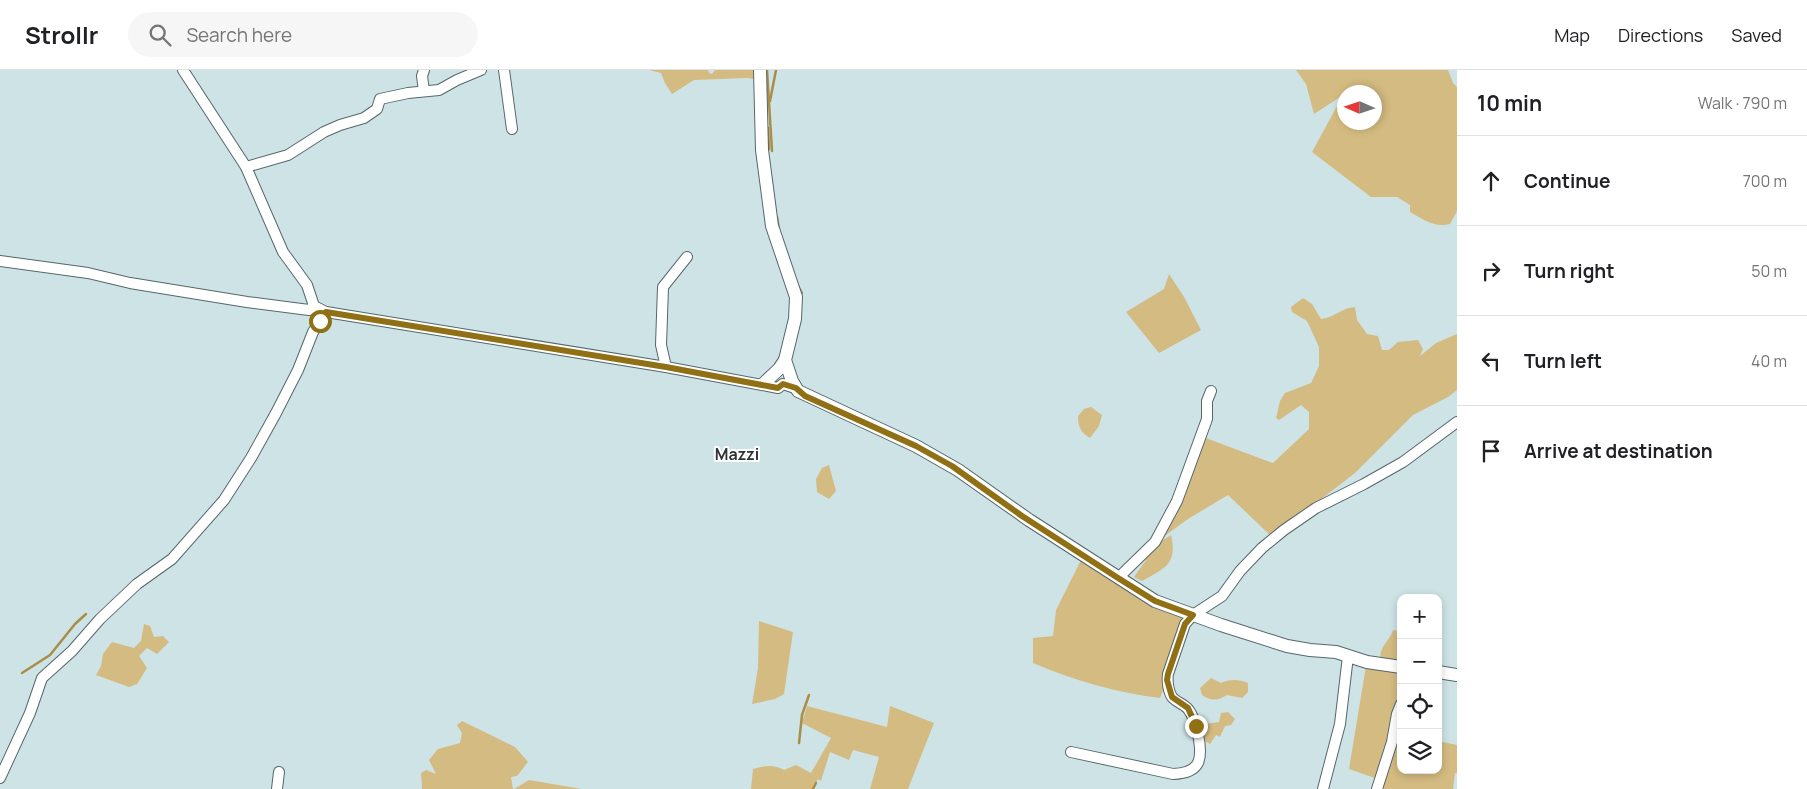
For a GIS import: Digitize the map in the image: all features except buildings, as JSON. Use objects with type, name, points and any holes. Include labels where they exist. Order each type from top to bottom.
[{"type":"street","points":[[183,70],[246,167],[283,252],[307,285],[314,306],[326,312],[666,367],[778,388],[783,384],[796,388],[805,396],[916,446],[958,470],[1022,516],[1155,601],[1221,626],[1288,646],[1336,652],[1367,662],[1397,666]]},
{"type":"street","points":[[424,70],[422,76],[424,91]]},
{"type":"street","points":[[246,167],[288,155],[340,124],[364,118],[377,109],[380,99],[439,90],[456,80],[481,70]]},
{"type":"street","points":[[504,70],[512,128]]},
{"type":"street","points":[[760,70],[762,150],[773,233],[796,297],[795,319],[786,360],[763,384]]},
{"type":"street","points":[[666,367],[660,345],[663,286],[687,257]]},
{"type":"street","points":[[0,261],[88,273],[130,283],[247,302],[309,310],[314,306]]},
{"type":"street","points":[[0,778],[30,714],[42,678],[72,651],[100,619],[137,584],[172,559],[224,500],[251,458],[276,413],[298,370],[313,332],[326,312]]},
{"type":"street","points":[[786,360],[796,388]]},
{"type":"street","points":[[1118,578],[1156,542],[1169,516],[1182,489],[1207,419],[1208,401],[1211,391]]},
{"type":"street","points":[[1071,752],[1173,774],[1185,774],[1194,770],[1200,761],[1202,751],[1196,726],[1188,708],[1172,697],[1167,680],[1185,624],[1193,615],[1222,596],[1240,571],[1262,548],[1284,530],[1316,508],[1403,462],[1457,422]]},
{"type":"street","points":[[1322,789],[1340,724],[1348,656]]},
{"type":"street","points":[[1442,673],[1457,675]]},
{"type":"street","points":[[1377,789],[1397,721]]},
{"type":"street","points":[[277,789],[279,772]]},
{"type":"shaded area","points":[[649,70],[708,70],[712,74],[715,70],[767,70],[768,81],[747,78],[694,80],[672,94],[661,73]]},
{"type":"shaded area","points":[[1296,70],[1448,70],[1453,83],[1457,87],[1457,211],[1450,224],[1439,225],[1424,220],[1410,212],[1410,205],[1397,197],[1371,197],[1312,152],[1337,106],[1337,130],[1382,130],[1382,85],[1337,85],[1337,99],[1314,114],[1306,84]]},
{"type":"shaded area","points":[[1169,274],[1184,297],[1201,330],[1159,353],[1126,312],[1164,289]]},
{"type":"shaded area","points":[[1303,298],[1312,304],[1321,319],[1355,307],[1357,320],[1367,334],[1378,336],[1382,350],[1389,350],[1398,342],[1418,340],[1423,349],[1420,356],[1436,343],[1457,334],[1457,390],[1448,397],[1413,415],[1355,473],[1272,537],[1228,495],[1188,519],[1159,540],[1203,437],[1273,463],[1309,429],[1309,412],[1301,405],[1279,420],[1276,418],[1280,401],[1285,393],[1311,383],[1319,366],[1319,347],[1307,321],[1292,312],[1291,307]]},
{"type":"shaded area","points":[[1091,407],[1102,415],[1099,426],[1090,438],[1081,429],[1078,416],[1084,409]]},
{"type":"shaded area","points":[[829,465],[836,491],[829,499],[817,492],[816,479],[822,468]]},
{"type":"shaded area","points":[[1171,535],[1173,553],[1163,569],[1142,581],[1134,577],[1146,560],[1146,555],[1157,544]]},
{"type":"shaded area","points":[[1081,560],[1181,616],[1184,621],[1160,698],[1095,685],[1033,663],[1033,638],[1053,636],[1056,610]]},
{"type":"shaded area","points":[[759,621],[793,632],[784,694],[775,699],[752,704],[758,668]]},
{"type":"shaded area","points":[[144,624],[150,626],[154,637],[163,636],[169,642],[157,654],[147,648],[139,656],[147,668],[137,684],[129,687],[96,675],[101,666],[103,654],[112,642],[134,648],[141,641]]},
{"type":"shaded area","points":[[1393,630],[1397,631],[1397,663],[1381,660],[1381,651]]},
{"type":"shaded area","points":[[1366,666],[1397,672],[1397,710],[1378,779],[1349,769]]},
{"type":"shaded area","points":[[1211,678],[1221,683],[1238,680],[1248,683],[1248,692],[1242,698],[1227,695],[1214,700],[1208,698],[1202,695],[1200,688]]},
{"type":"shaded area","points":[[807,706],[887,727],[890,706],[934,723],[908,789],[870,789],[879,757],[853,750],[849,760],[830,752],[821,781],[818,779],[813,789],[751,789],[753,769],[768,766],[784,770],[796,765],[811,773],[831,738],[802,723]]},
{"type":"shaded area","points":[[1228,712],[1235,719],[1231,725],[1225,726],[1220,737],[1216,735],[1210,744],[1205,741],[1205,724],[1219,722],[1221,713]]},
{"type":"shaded area","points":[[462,721],[515,747],[528,762],[517,776],[511,777],[513,789],[422,789],[421,773],[426,770],[436,774],[429,760],[438,749],[460,743],[462,733],[457,725]]},
{"type":"shaded area","points":[[1396,734],[1397,774],[1442,774],[1442,742],[1457,745],[1457,773],[1455,773],[1453,789],[1379,789]]},
{"type":"shaded area","points":[[529,780],[582,789],[514,789]]},
{"type":"waterway","points":[[767,70],[772,151]]},
{"type":"waterway","points":[[770,101],[776,70]]},
{"type":"waterway","points":[[768,128],[769,149]]},
{"type":"waterway","points":[[777,217],[779,229]]},
{"type":"waterway","points":[[798,286],[802,293]]},
{"type":"waterway","points":[[22,673],[50,655],[75,624],[86,614]]},
{"type":"waterway","points":[[799,743],[802,715],[809,695]]},
{"type":"waterway","points":[[813,789],[816,783]]},
{"type":"district","name":"Mazzi","points":[[737,454]]},
{"type":"route","points":[[320,321],[326,312],[666,367],[778,388],[783,384],[796,388],[805,396],[916,446],[952,466],[1022,516],[1155,601],[1193,615],[1185,624],[1167,680],[1172,697],[1188,708],[1196,726]]}]
